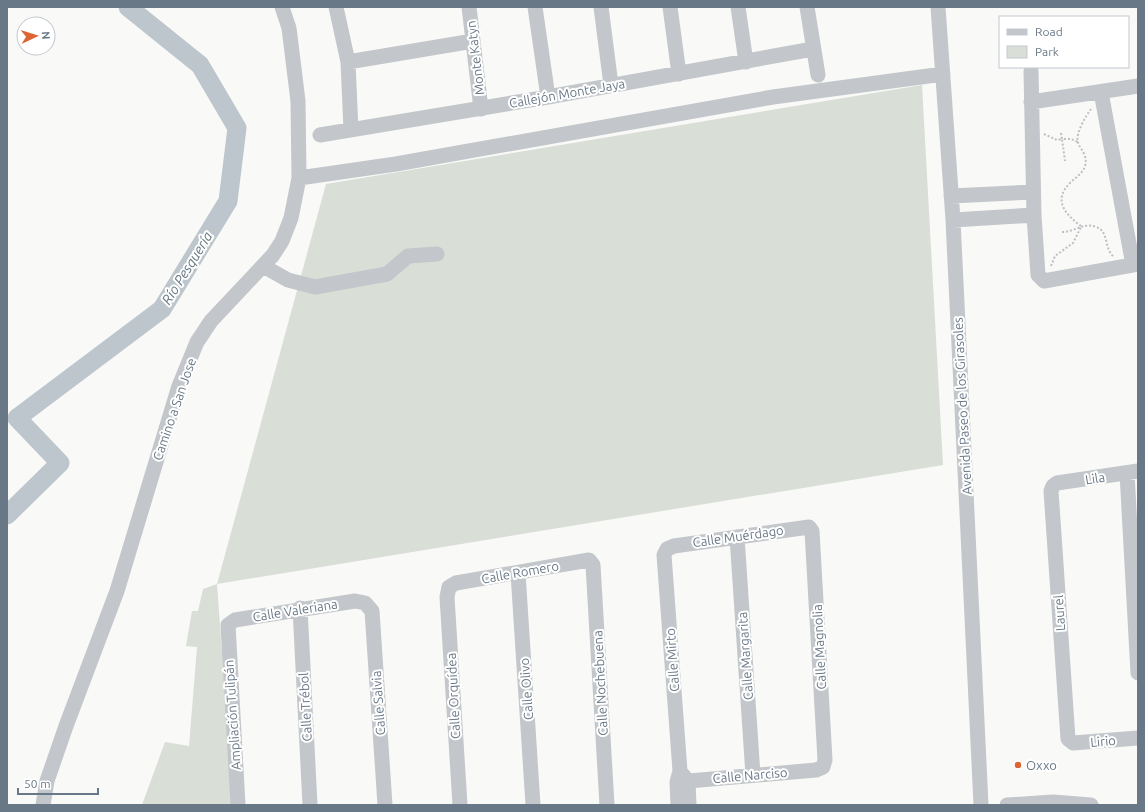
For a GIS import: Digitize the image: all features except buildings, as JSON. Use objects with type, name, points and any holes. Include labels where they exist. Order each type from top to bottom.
[{"type":"street","name":"Camino a San Jose","points":[[43,805],[47,781],[116,591],[179,386],[197,342],[211,320],[264,266],[282,241],[291,218],[299,178],[298,101],[289,28],[282,7]]},
{"type":"street","points":[[336,7],[348,62],[351,130]]},
{"type":"street","name":"Monte Katyn","points":[[469,7],[481,109]]},
{"type":"street","points":[[535,7],[548,97]]},
{"type":"street","points":[[601,7],[611,85]]},
{"type":"street","points":[[670,7],[679,74]]},
{"type":"street","points":[[738,7],[746,62]]},
{"type":"street","points":[[807,7],[818,75]]},
{"type":"street","name":"Avenida Paseo de los Girasoles","points":[[938,7],[953,220],[981,805]]},
{"type":"street","points":[[348,62],[473,41]]},
{"type":"street","name":"Callejón Monte Jaya","points":[[320,135],[481,109],[813,49]]},
{"type":"street","points":[[1031,71],[1034,215],[1038,275],[1044,281],[1130,266],[1101,97]]},
{"type":"street","points":[[299,178],[412,162],[758,100],[943,74]]},
{"type":"street","points":[[1031,102],[1101,97],[1138,86]]},
{"type":"street","points":[[951,196],[1033,192]]},
{"type":"street","points":[[953,220],[1034,215]]},
{"type":"street","points":[[264,266],[288,280],[315,287],[387,274],[408,256],[437,254]]},
{"type":"street","points":[[1132,472],[1138,673]]},
{"type":"street","name":"Lila","points":[[1053,486],[1057,483],[1132,472]]},
{"type":"street","name":"Laurel","points":[[1053,486],[1051,491],[1054,539],[1067,735],[1069,741]]},
{"type":"street","name":"Calle Muérdago","points":[[668,548],[809,527]]},
{"type":"street","name":"Calle Magnolia","points":[[809,527],[812,532],[825,760],[824,767]]},
{"type":"street","name":"Calle Margarita","points":[[737,537],[753,775]]},
{"type":"street","name":"Calle Mirto","points":[[668,548],[664,555],[682,778],[689,805]]},
{"type":"street","name":"Calle Romero","points":[[449,587],[456,583],[586,560],[591,562]]},
{"type":"street","name":"Calle Nochebuena","points":[[591,562],[593,565],[607,805]]},
{"type":"street","name":"Calle Olivo","points":[[518,573],[533,805]]},
{"type":"street","name":"Calle Orquídea","points":[[449,587],[447,597],[460,805]]},
{"type":"street","name":"Calle Valeriana","points":[[228,625],[235,620],[300,608],[345,601],[365,603]]},
{"type":"street","name":"Calle Salvia","points":[[365,603],[372,611],[385,805]]},
{"type":"street","name":"Calle Trébol","points":[[300,608],[310,805]]},
{"type":"street","name":"Ampliación Tulipán","points":[[228,625],[226,630],[238,805]]},
{"type":"street","name":"Lirio","points":[[1069,741],[1073,743],[1138,738]]},
{"type":"street","name":"Calle Narciso","points":[[682,778],[753,775],[816,770],[824,767]]},
{"type":"street","name":"Calle Mirto","points":[[678,805],[682,778]]},
{"type":"street","points":[[1007,805],[1053,802],[1091,805]]},
{"type":"path","points":[[1081,226],[1065,212],[1062,204],[1063,190],[1079,175],[1085,166],[1086,159],[1078,142],[1081,124],[1090,109],[1101,97]]},
{"type":"path","points":[[1042,133],[1057,140],[1071,139],[1078,142]]},
{"type":"path","points":[[1061,133],[1065,161]]},
{"type":"path","points":[[1062,232],[1069,232],[1081,226],[1089,225],[1101,230],[1110,253],[1130,266]]},
{"type":"path","points":[[1050,272],[1055,256],[1073,243],[1081,226]]},
{"type":"green space","points":[[922,85],[943,465],[217,584],[326,184]]},
{"type":"green space","points":[[217,584],[233,805],[142,805],[165,742],[189,746],[197,647],[186,646],[192,611],[198,611],[203,589]]},
{"type":"waterway","name":"Río Pesquería","points":[[7,515],[60,463],[17,418],[162,309],[228,201],[237,128],[200,65],[128,7]]},
{"type":"place","name":"Oxxo","points":[[1018,765]]}]
